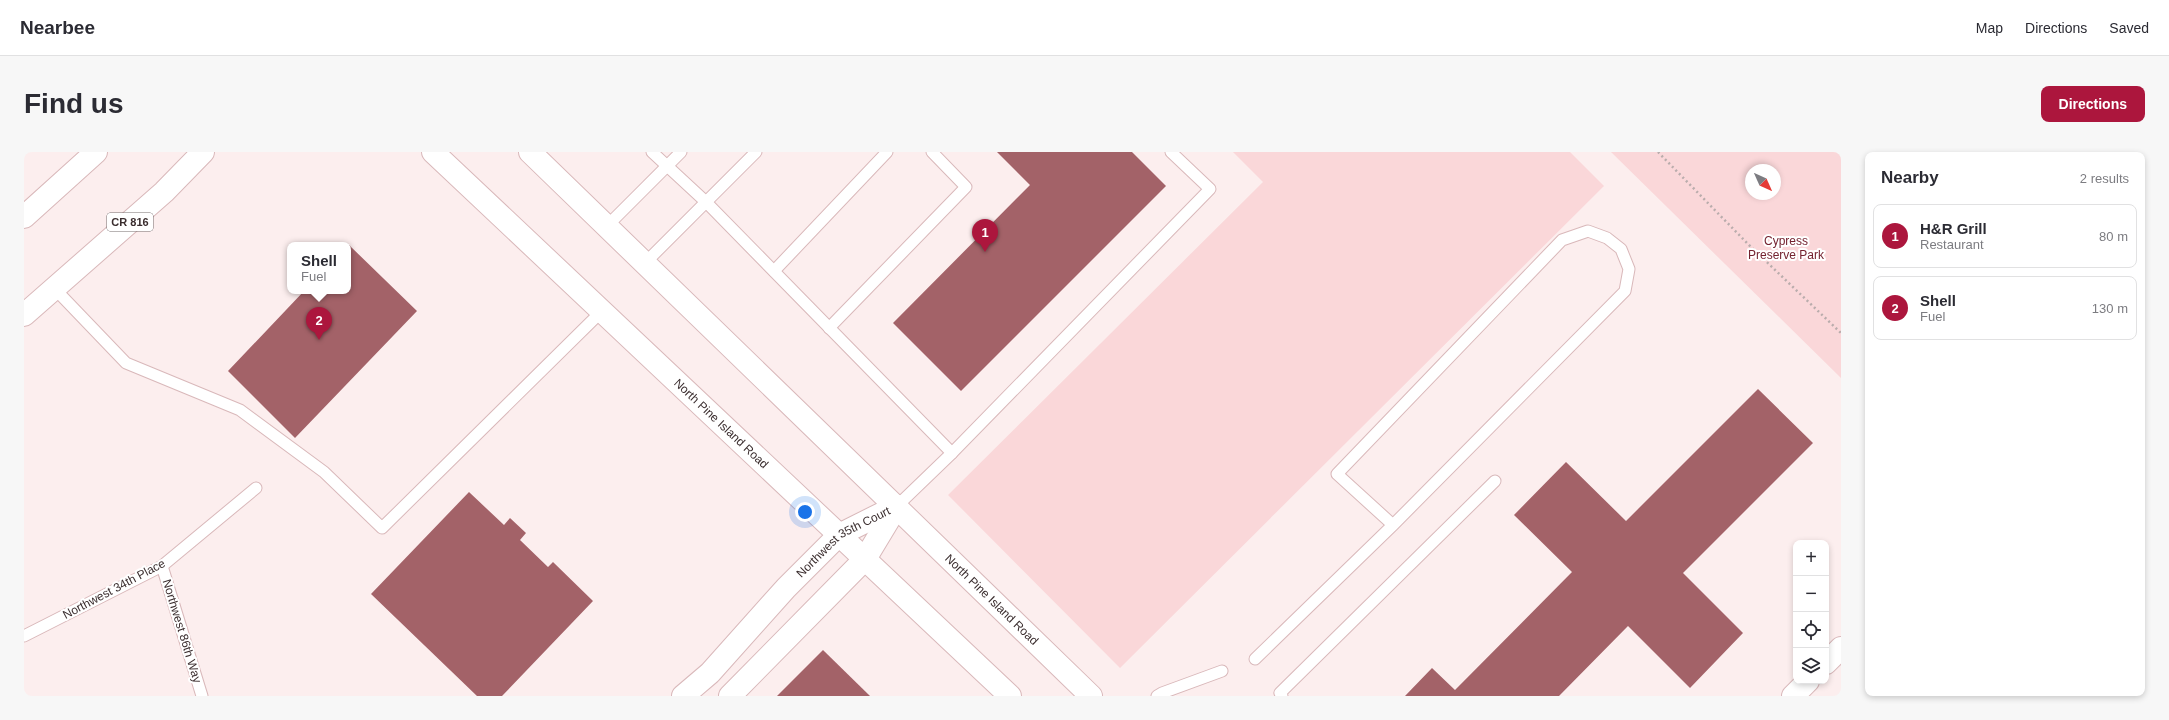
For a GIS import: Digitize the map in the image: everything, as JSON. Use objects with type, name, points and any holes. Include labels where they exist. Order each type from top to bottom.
[{"type":"main road","points":[[24,217],[96,152]]},
{"type":"main road","name":"CR 816","points":[[24,315],[164,192],[203,152]]},
{"type":"main road","name":"North Pine Island Road","points":[[433,152],[1010,696]]},
{"type":"main road","name":"North Pine Island Road","points":[[530,152],[897,506],[1091,696]]},
{"type":"main road","name":"Northwest 35th Court","points":[[683,696],[710,673],[786,588],[839,535],[897,506]]},
{"type":"main road","name":"Northwest 35th Court","points":[[730,696],[865,559],[897,506]]},
{"type":"main road","points":[[1829,660],[1841,648]]},
{"type":"main road","points":[[1793,696],[1805,684]]},
{"type":"lane","points":[[652,152],[706,202],[952,453]]},
{"type":"lane","points":[[607,226],[681,152]]},
{"type":"lane","points":[[645,263],[756,152]]},
{"type":"lane","points":[[774,271],[888,152]]},
{"type":"lane","points":[[829,328],[966,187],[932,152]]},
{"type":"lane","points":[[897,506],[952,453],[1210,189],[1171,152]]},
{"type":"lane","points":[[1255,659],[1393,525],[1625,291],[1629,269],[1621,250],[1607,238],[1588,231],[1562,240],[1337,474],[1393,525]]},
{"type":"lane","points":[[55,289],[126,363],[240,410],[324,472],[382,528],[602,311]]},
{"type":"lane","points":[[1280,695],[1495,481]]},
{"type":"lane","name":"Northwest 34th Place","points":[[24,636],[162,566],[256,488]]},
{"type":"lane","name":"Northwest 86th Way","points":[[162,566],[202,696]]},
{"type":"lane","points":[[1157,696],[1162,692],[1222,671]]},
{"type":"path","points":[[1658,152],[1754,250],[1841,333]]},
{"type":"green space","points":[[1233,152],[1570,152],[1604,186],[1120,668],[948,495],[1263,182]]},
{"type":"green space","name":"Cypress Preserve Park","points":[[1611,152],[1841,152],[1841,378]]},
{"type":"building","points":[[997,152],[1132,152],[1166,186],[961,391],[893,323],[1030,185]]},
{"type":"building","points":[[351,247],[417,311],[295,438],[228,371],[301,294],[351,294]]},
{"type":"building","points":[[1758,389],[1813,443],[1683,573],[1743,633],[1690,688],[1628,626],[1559,696],[1405,696],[1432,668],[1455,690],[1572,572],[1514,515],[1566,462],[1626,521]]},
{"type":"building","points":[[469,492],[504,525],[510,518],[526,533],[520,540],[548,567],[553,562],[593,601],[502,696],[477,696],[371,594]]},
{"type":"building","points":[[823,650],[870,696],[777,696]]},
{"type":"place","name":"H&R Grill","points":[[985,252]]},
{"type":"place","name":"Shell","points":[[319,340]]}]
